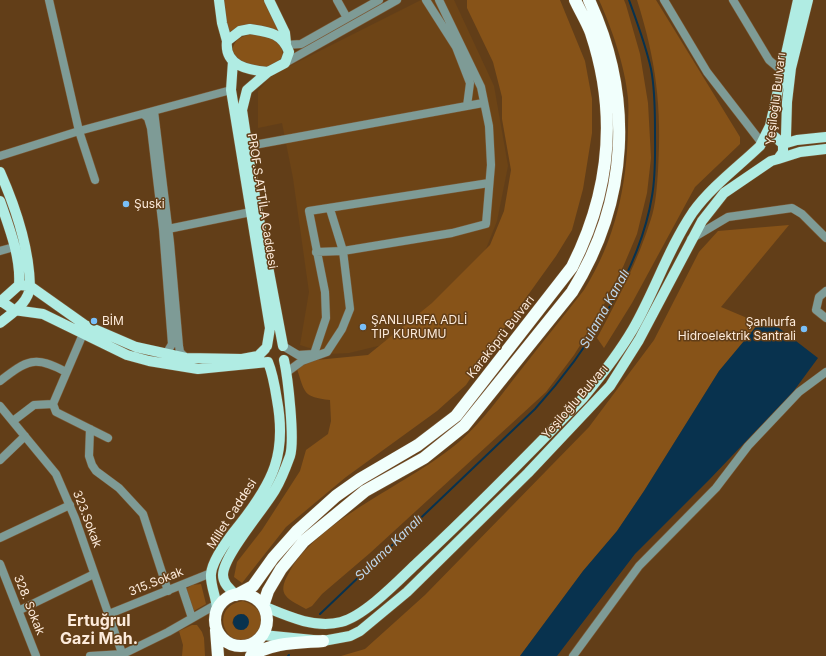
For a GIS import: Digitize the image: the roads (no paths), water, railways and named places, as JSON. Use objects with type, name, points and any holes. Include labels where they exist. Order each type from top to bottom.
[{"type":"highway","name":"Karaköprü Bulvarı","points":[[236,594],[253,586],[272,558],[297,530],[336,496],[360,479],[418,445],[456,416],[572,267],[584,244],[601,190],[607,132],[601,70],[590,33],[576,0]]},
{"type":"highway","points":[[263,606],[268,591],[281,569],[304,540],[342,508],[366,491],[424,458],[464,426],[567,298],[584,271],[606,220],[614,188],[620,128],[617,88],[611,58],[601,25],[589,0]]},
{"type":"highway","points":[[218,656],[215,616],[217,607],[236,594],[251,596],[263,606],[267,620],[263,635],[251,650]]},
{"type":"highway","points":[[216,628],[220,636],[230,644],[251,650]]},
{"type":"highway","points":[[239,656],[251,650],[283,644],[323,642]]},
{"type":"main road","points":[[219,0],[228,54],[238,66],[268,72]]},
{"type":"main road","points":[[269,0],[285,33],[286,45]]},
{"type":"main road","name":"Yeşiloğlu Bulvarı","points":[[263,606],[295,618],[323,625],[354,618],[385,594],[486,496],[599,379],[634,328],[673,247],[694,212],[715,187],[762,142],[770,126],[798,0]]},
{"type":"main road","name":"Yeşiloğlu Bulvarı","points":[[263,635],[323,642],[350,636],[360,631],[407,592],[470,532],[569,431],[610,386],[639,340],[702,221],[724,193],[774,160],[783,152],[783,144],[786,136],[787,102],[791,68],[808,0]]},
{"type":"main road","points":[[0,202],[20,272],[19,285],[1,302],[14,310],[43,314],[127,354],[149,361],[198,369],[268,362],[278,364],[284,360],[286,352],[283,346],[244,147],[242,110],[247,90],[268,72],[285,63],[289,52],[280,37],[274,33],[250,29],[240,31],[227,41]]},
{"type":"main road","name":"PROF.S.ATTİLA Caddesi","points":[[233,61],[231,90],[244,147],[251,212],[270,328],[266,347]]},
{"type":"main road","points":[[826,137],[797,140],[783,144],[774,137],[762,142],[761,154],[766,160],[774,160],[800,152],[826,149]]},
{"type":"main road","points":[[0,172],[12,199],[25,245],[30,286],[30,292],[24,303],[0,322]]},
{"type":"main road","points":[[19,285],[30,286],[85,325],[136,347],[166,354],[186,358],[242,359],[258,356],[266,347],[277,342],[283,346]]},
{"type":"main road","points":[[266,347],[264,356],[268,362]]},
{"type":"main road","name":"Millet Caddesi","points":[[236,594],[225,584],[223,577],[224,569],[246,531],[276,489],[290,455],[292,426],[287,372],[284,360]]},
{"type":"main road","name":"Millet Caddesi","points":[[211,573],[229,537],[254,506],[266,486],[280,454],[281,422],[272,372],[268,362]]},
{"type":"main road","points":[[211,573],[217,607]]},
{"type":"street","points":[[49,0],[79,131],[95,180]]},
{"type":"street","points":[[337,0],[347,18]]},
{"type":"street","points":[[286,45],[300,44],[379,0]]},
{"type":"street","points":[[285,63],[397,0]]},
{"type":"street","points":[[426,0],[456,48],[470,83],[467,106]]},
{"type":"street","points":[[316,252],[343,252],[452,233],[486,224],[489,208],[491,165],[489,126],[483,103],[481,87],[439,0]]},
{"type":"street","points":[[664,0],[707,72],[762,142]]},
{"type":"street","points":[[733,0],[769,60],[782,71]]},
{"type":"street","points":[[0,156],[79,131],[231,90]]},
{"type":"street","points":[[244,147],[483,103]]},
{"type":"street","points":[[154,110],[168,229],[179,346],[180,352],[186,358]]},
{"type":"street","points":[[143,114],[148,118],[150,128],[163,229],[172,344],[166,354]]},
{"type":"street","points":[[283,346],[298,355],[314,354],[326,318],[325,292],[309,211],[330,209],[489,183]]},
{"type":"street","points":[[691,240],[728,217],[792,208],[802,214],[826,238]]},
{"type":"street","points":[[287,372],[302,361],[327,352],[342,329],[350,309],[343,252],[330,209]]},
{"type":"street","points":[[168,229],[251,212]]},
{"type":"street","points":[[0,251],[14,247]]},
{"type":"street","points":[[826,291],[819,297],[816,310],[826,318]]},
{"type":"street","points":[[83,334],[53,404],[56,412],[108,438]]},
{"type":"street","points":[[0,381],[27,362],[47,362],[66,372]]},
{"type":"street","points":[[573,656],[639,566],[716,488],[748,446],[799,392],[826,372]]},
{"type":"street","points":[[13,421],[34,405],[53,404]]},
{"type":"street","name":"323.Sokak","points":[[0,406],[56,474],[70,505],[123,655]]},
{"type":"street","points":[[90,429],[90,456],[92,465],[96,472],[119,488],[143,514],[168,590]]},
{"type":"street","points":[[0,460],[25,436]]},
{"type":"street","points":[[0,538],[70,505]]},
{"type":"street","name":"328. Sokak","points":[[0,564],[20,610],[36,656]]},
{"type":"street","name":"315.Sokak","points":[[109,614],[211,573]]},
{"type":"street","points":[[20,610],[94,574]]},
{"type":"street","points":[[181,585],[192,618]]},
{"type":"street","points":[[90,656],[123,655],[161,636],[192,618],[217,607]]},
{"type":"water","points":[[766,318],[818,358],[793,392],[709,480],[635,554],[557,656],[520,656],[583,571],[617,531],[644,491],[719,371],[759,323]]},
{"type":"water","points":[[238,614],[244,614],[249,619],[247,628],[244,630],[238,630],[233,625],[233,619]]},
{"type":"waterway","name":"Sulama Kanalı","points":[[320,614],[535,409],[573,363],[608,310],[623,282],[636,253],[646,224],[652,196],[655,163],[655,107],[652,77],[644,43],[629,0]]},
{"type":"place","name":"Şuski","points":[[126,204]]},
{"type":"place","name":"BİM","points":[[94,321]]},
{"type":"place","name":"ŞANLIURFA ADLİ TIP KURUMU","points":[[363,327]]},
{"type":"place","name":"Şanlıurfa Hidroelektrik Santrali","points":[[804,329]]},
{"type":"district","name":"Ertuğrul Gazi Mah.","points":[[99,630]]}]
